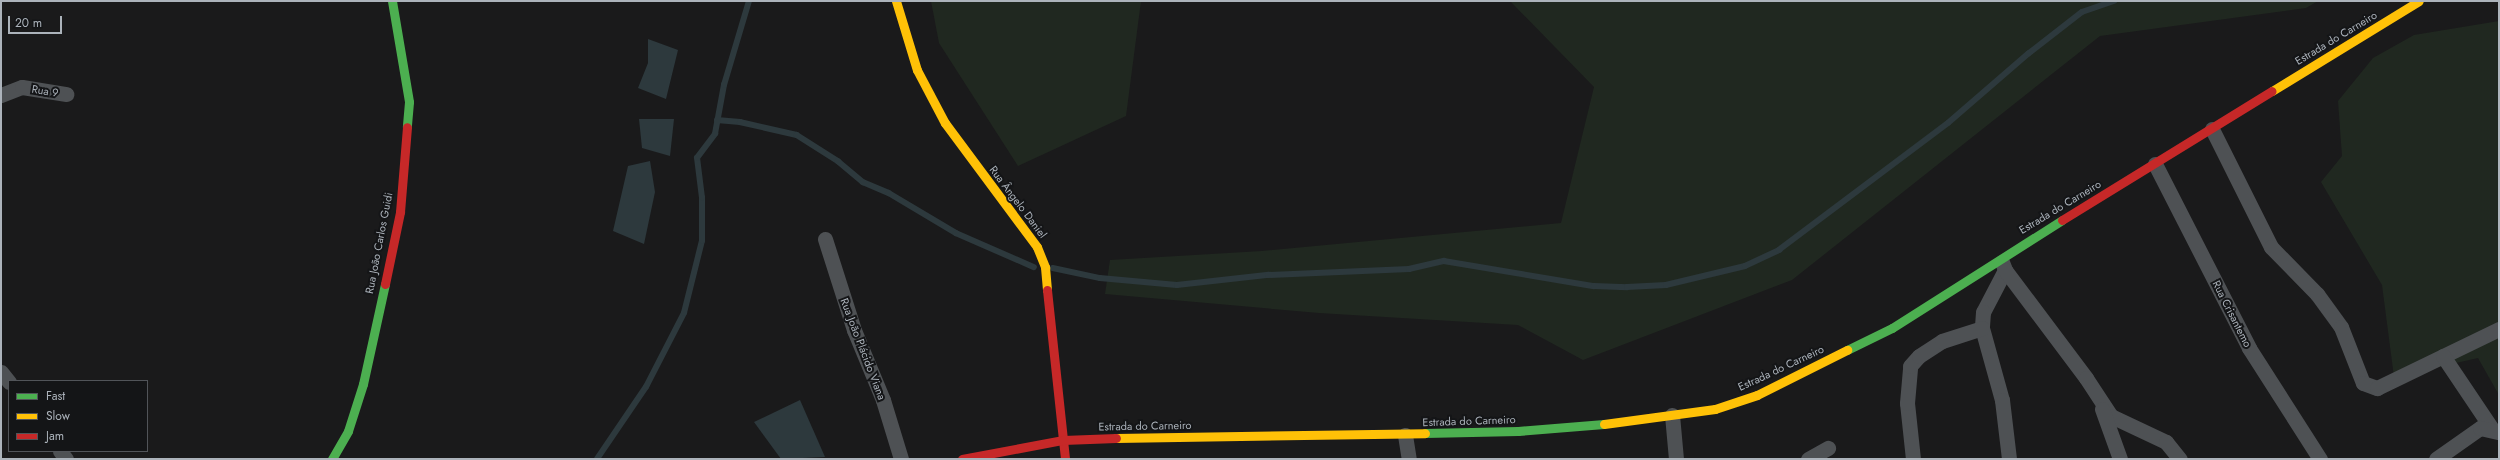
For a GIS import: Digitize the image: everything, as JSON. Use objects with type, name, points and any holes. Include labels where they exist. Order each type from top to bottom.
[{"type":"street","name":"Rua João Carlos Guidi","points":[[332,459],[348,431],[363,384],[400,212],[409,102],[392,1]]},
{"type":"street","name":"Rua Ângelo Daniel","points":[[896,1],[918,70],[945,123],[1037,247],[1045,267],[1065,459]]},
{"type":"street","name":"Estrada do Carneiro","points":[[962,459],[1062,440],[1405,435],[1518,431],[1715,409],[1757,395],[1892,328],[2003,264],[2155,164],[2419,1]]},
{"type":"street","name":"Rua 9","points":[[1,95],[22,87],[66,94]]},
{"type":"street","points":[[2212,128],[2271,247],[2317,294],[2341,327],[2363,383],[2377,388],[2499,329]]},
{"type":"street","name":"Rua Crisantemo","points":[[2155,164],[2250,348],[2320,459]]},
{"type":"street","name":"Rua João Plácido Viana","points":[[825,239],[854,330],[883,400],[901,459]]},
{"type":"street","points":[[2003,264],[1983,312],[1982,328],[2002,400],[2009,459]]},
{"type":"street","points":[[2003,264],[2086,378],[2100,404],[2120,459]]},
{"type":"street","points":[[1913,459],[1907,403],[1910,366],[1919,356],[1942,341],[1982,328]]},
{"type":"street","points":[[2443,356],[2497,428]]},
{"type":"street","points":[[1,372],[8,381]]},
{"type":"street","points":[[2100,404],[2118,421],[2166,442],[2180,459]]},
{"type":"street","points":[[1672,415],[1676,459]]},
{"type":"street","points":[[2436,459],[2480,428],[2497,428]]},
{"type":"street","points":[[1405,435],[1409,459]]},
{"type":"street","points":[[1808,459],[1828,448]]},
{"type":"shaded area","points":[[931,1],[1141,1],[1126,116],[1018,166],[939,43]]},
{"type":"shaded area","points":[[1510,1],[2318,1],[2306,8],[2100,36],[1792,280],[1583,360],[1518,325],[1319,313],[1105,294],[1110,260],[1262,251],[1561,223],[1594,87]]},
{"type":"shaded area","points":[[2499,21],[2499,395],[2478,358],[2394,377],[2382,285],[2321,182],[2342,156],[2338,101],[2373,58],[2414,35]]},
{"type":"shaded area","points":[[648,39],[678,50],[666,99],[638,88],[648,63]]},
{"type":"shaded area","points":[[639,119],[674,119],[670,156],[642,148]]},
{"type":"shaded area","points":[[650,161],[655,192],[644,244],[613,231],[628,166]]},
{"type":"shaded area","points":[[800,400],[825,457],[781,459],[754,422]]},
{"type":"waterway","points":[[597,459],[646,387],[684,313],[702,241],[702,198],[697,158],[715,134],[724,85],[749,1]]},
{"type":"waterway","points":[[1053,268],[1100,278],[1177,285],[1268,275],[1409,269],[1444,261],[1594,286],[1627,287],[1666,285],[1745,266],[1779,250],[1948,123],[2028,54],[2082,12],[2114,1]]},
{"type":"waterway","points":[[717,120],[740,122],[797,135],[838,161],[863,182],[889,193],[956,233],[1034,267]]},
{"type":"traffic: fast","points":[[392,1],[409,102],[407,127]]},
{"type":"traffic: fast","points":[[1847,350],[1892,328],[2062,220]]},
{"type":"traffic: fast","points":[[332,459],[348,431],[363,384],[385,284]]},
{"type":"traffic: fast","points":[[1425,433],[1518,431],[1604,424]]},
{"type":"traffic: slow","points":[[896,1],[917,70],[945,123],[1037,247],[1045,267],[1047,290]]},
{"type":"traffic: slow","points":[[2272,91],[2419,1]]},
{"type":"traffic: slow","points":[[1604,424],[1715,409],[1757,395],[1847,350]]},
{"type":"traffic: slow","points":[[1116,438],[1425,433]]},
{"type":"traffic: jam","points":[[2062,220],[2272,91]]},
{"type":"traffic: jam","points":[[385,284],[400,212],[407,127]]},
{"type":"traffic: jam","points":[[1047,290],[1065,459]]},
{"type":"traffic: jam","points":[[962,459],[1063,440],[1116,438]]}]
